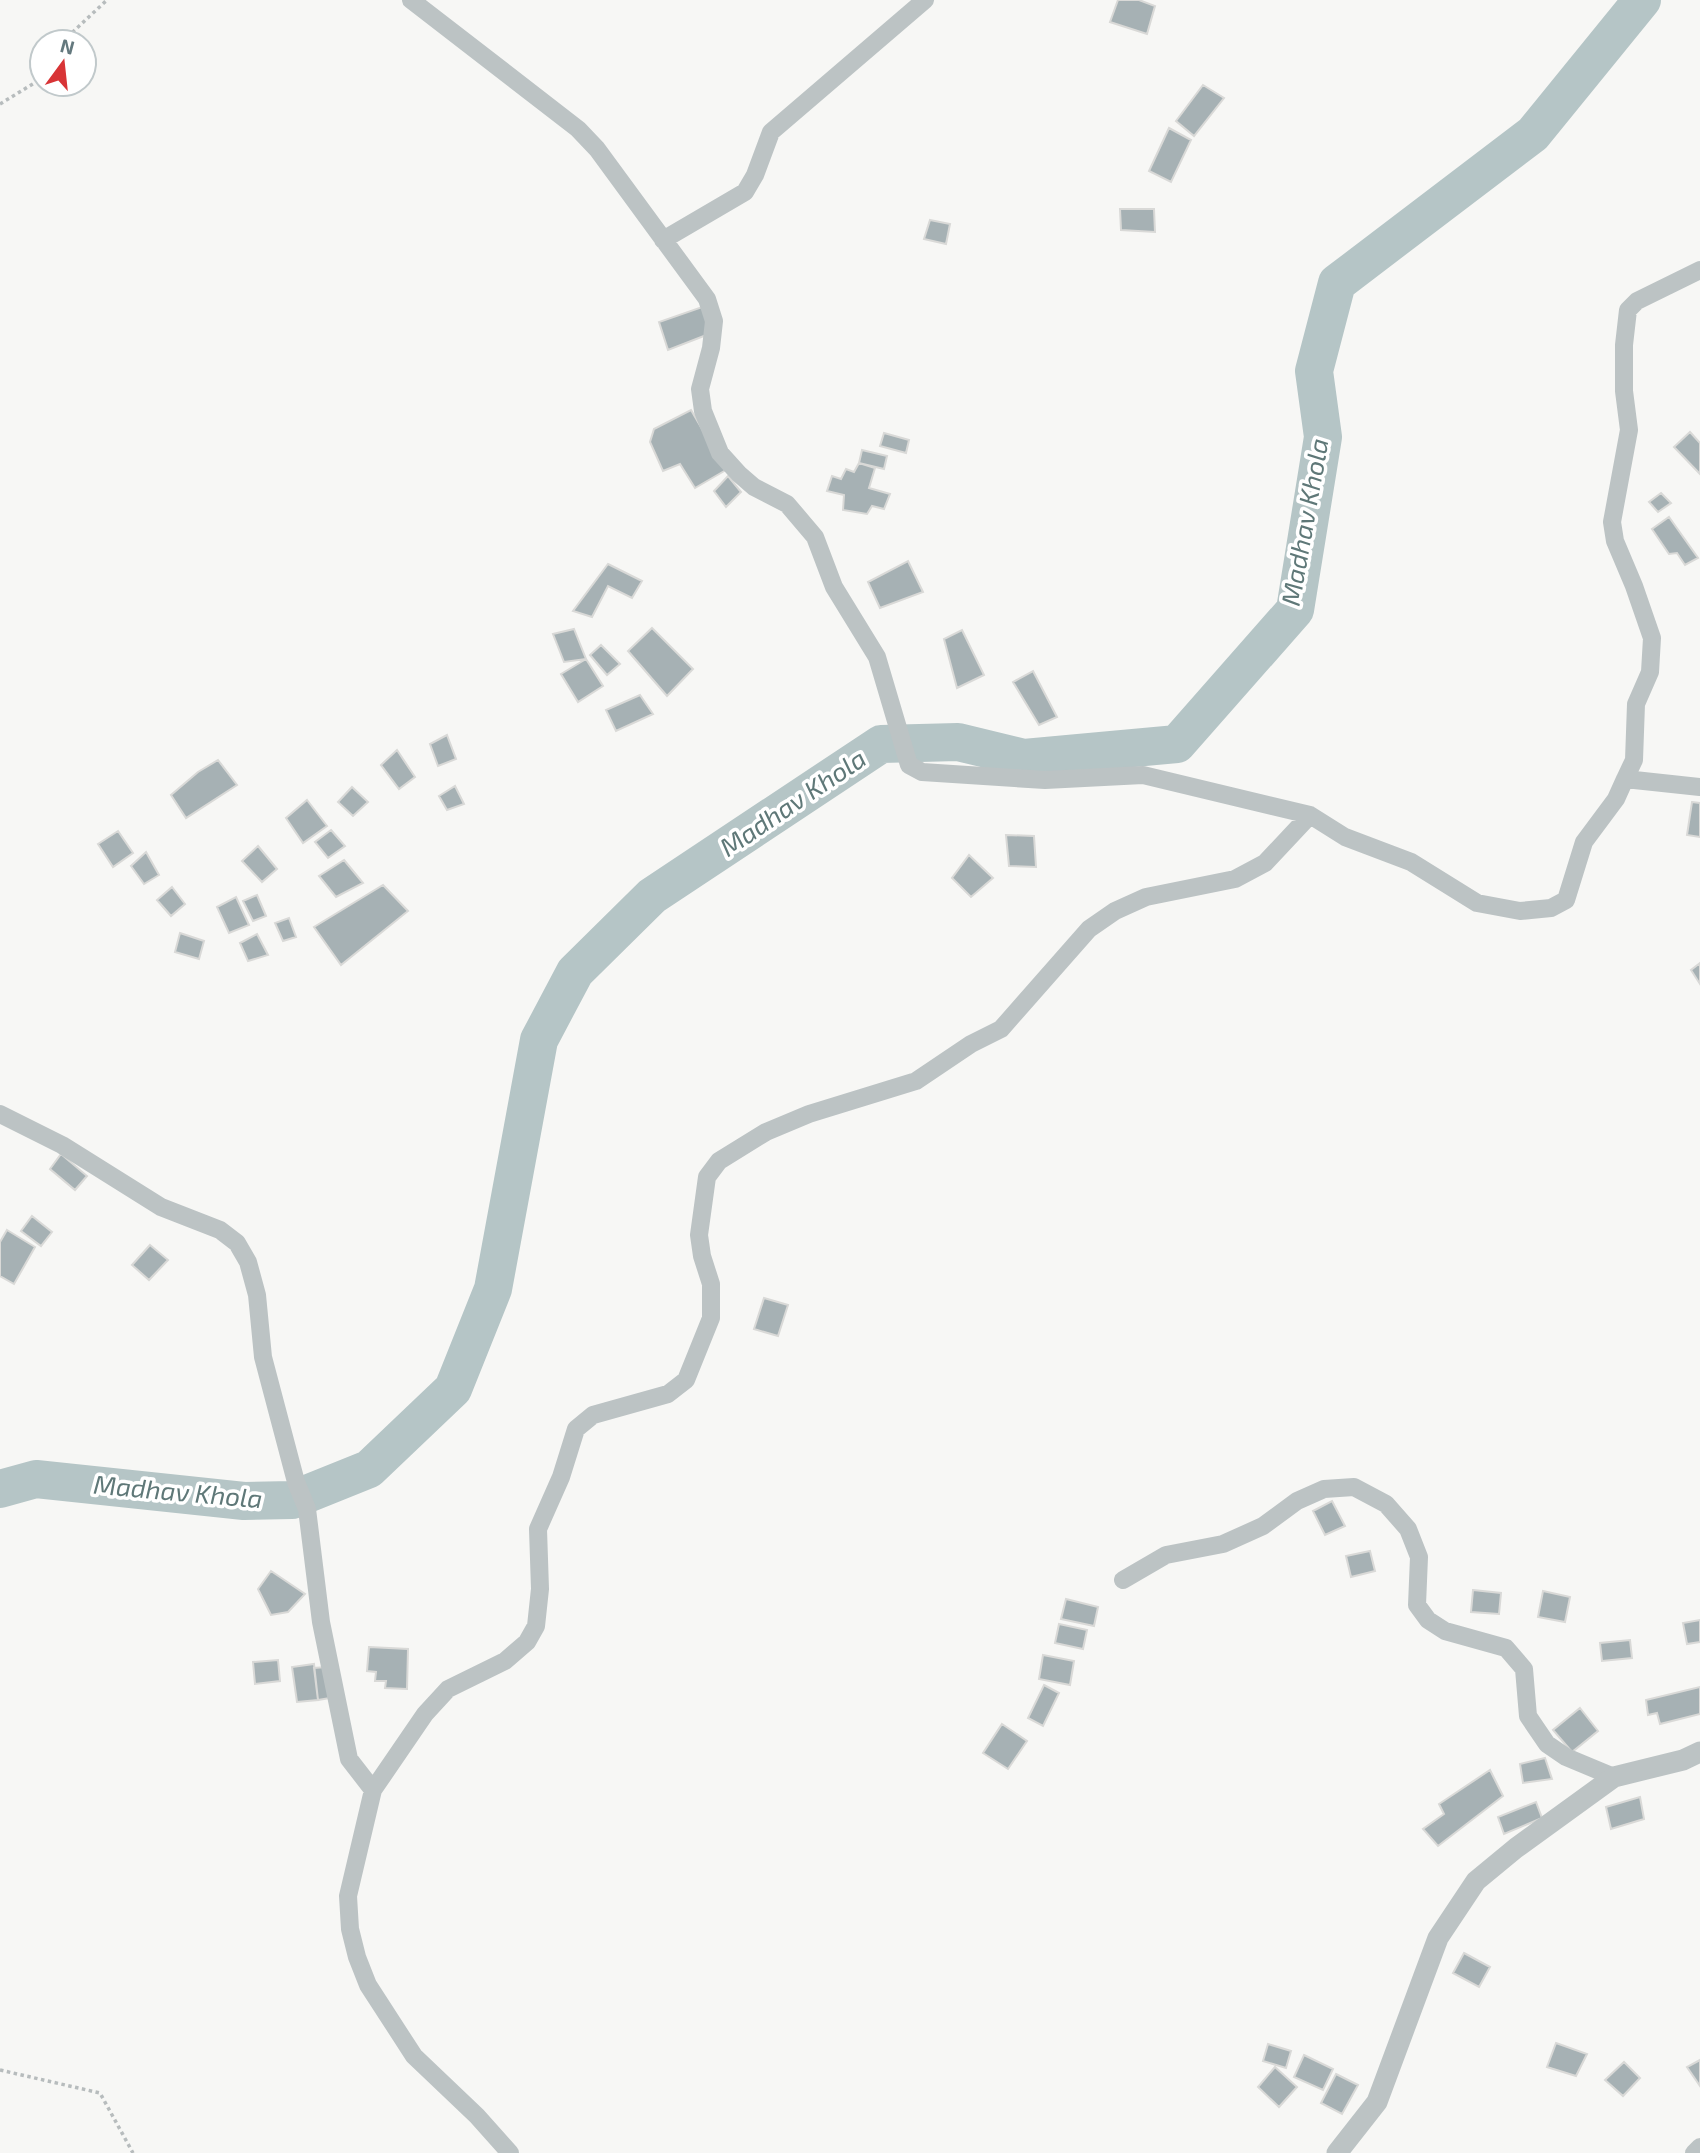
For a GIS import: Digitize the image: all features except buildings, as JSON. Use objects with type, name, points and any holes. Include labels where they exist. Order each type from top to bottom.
[{"type":"street","points":[[411,0],[578,129],[597,149],[707,299],[714,321],[711,348],[700,389],[703,411],[720,453],[754,487],[787,504],[815,537],[834,587],[877,657],[909,765],[922,772],[1045,780],[1143,775],[1310,815],[1345,837],[1411,862],[1451,889],[1478,903],[1520,911],[1551,908],[1566,900],[1584,842],[1616,799],[1634,760],[1636,704],[1650,672],[1652,638],[1615,541],[1612,523],[1629,430],[1624,368],[1628,310],[1637,301],[1700,270]]},
{"type":"street","points":[[663,240],[745,192],[755,175],[771,132],[925,0]]},
{"type":"street","points":[[1625,779],[1700,787]]},
{"type":"street","points":[[510,2153],[477,2116],[414,2056],[368,1984],[357,1957],[350,1928],[348,1896],[373,1790],[425,1713],[448,1689],[505,1661],[527,1642],[536,1626],[540,1589],[538,1529],[561,1477],[576,1429],[593,1416],[668,1394],[685,1380],[711,1318],[711,1284],[699,1235],[707,1177],[719,1161],[766,1132],[809,1114],[916,1081],[971,1044],[1002,1030],[1089,929],[1115,911],[1146,898],[1235,879],[1265,863],[1310,815]]},
{"type":"street","points":[[0,1114],[62,1145],[161,1207],[220,1230],[237,1243],[248,1262],[257,1295],[263,1357],[296,1482],[307,1509],[321,1622],[349,1759],[373,1790]]},
{"type":"street","points":[[1124,1580],[1167,1555],[1223,1544],[1263,1526],[1297,1501],[1324,1489],[1354,1487],[1386,1504],[1408,1529],[1419,1557],[1417,1605],[1428,1620],[1445,1630],[1506,1648],[1524,1669],[1528,1716],[1547,1744],[1566,1757],[1615,1777]]},
{"type":"street","points":[[1337,2153],[1377,2102],[1438,1938],[1476,1881],[1516,1848],[1615,1777],[1683,1760],[1700,1752]]},
{"type":"street","points":[[1694,2153],[1700,2147]]},
{"type":"path","points":[[77,28],[107,0]]},
{"type":"path","points":[[0,104],[28,87]]},
{"type":"path","points":[[0,2070],[100,2093],[133,2153]]},
{"type":"waterway","name":"Madhav Khola","points":[[0,1489],[36,1479],[244,1501],[292,1500],[369,1469],[453,1389],[493,1289],[539,1040],[575,972],[652,896],[881,744],[958,742],[1024,758],[1177,744],[1295,610],[1323,437],[1314,371],[1337,283],[1533,134],[1642,0]]}]
